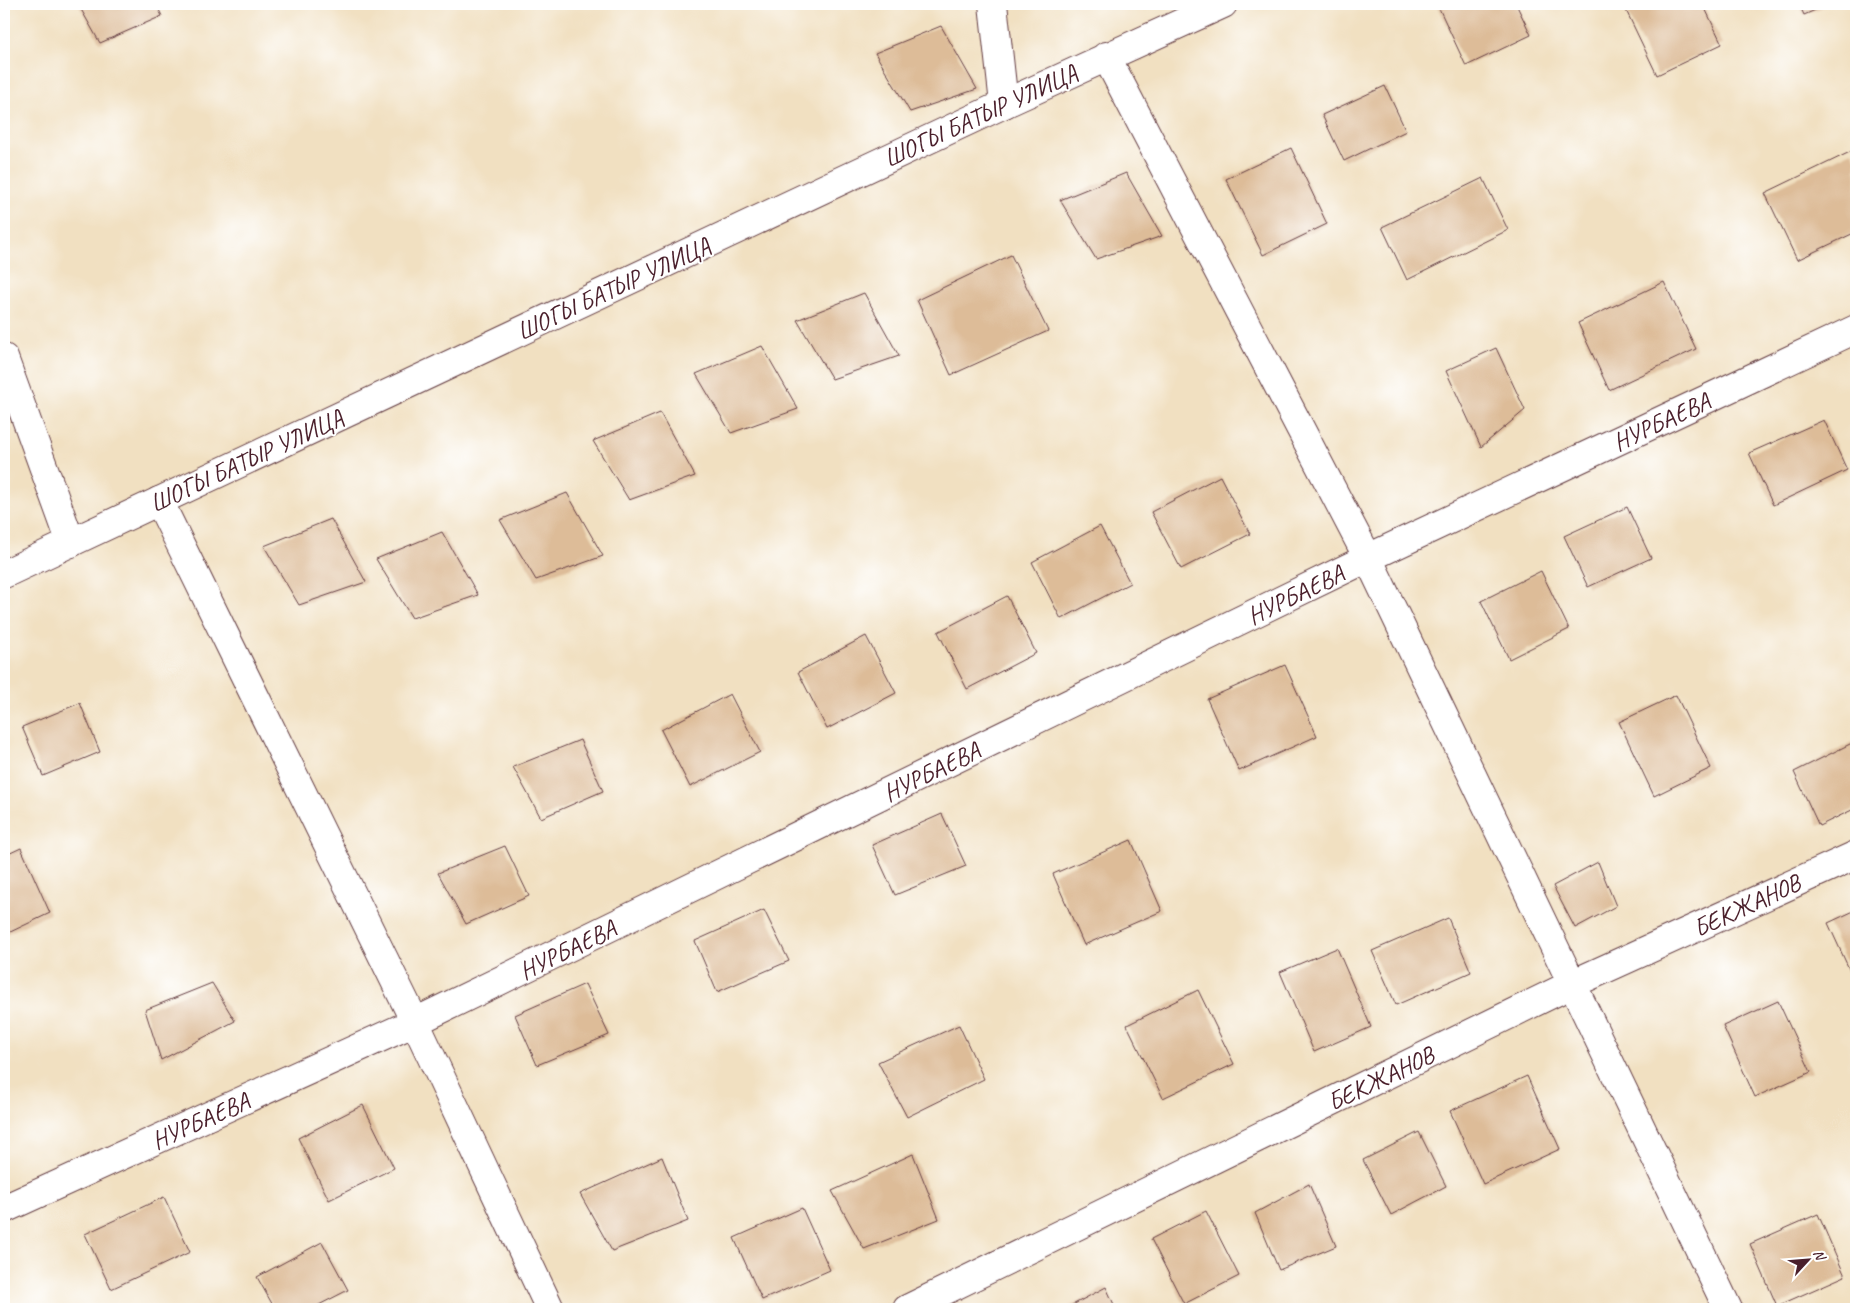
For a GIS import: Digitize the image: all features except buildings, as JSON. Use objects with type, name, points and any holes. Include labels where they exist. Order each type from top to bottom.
[{"type":"street","points":[[993,4],[1004,104]]},
{"type":"street","name":"ШОГЫ БАТЫР УЛИЦА","points":[[4,574],[1106,56],[1223,4]]},
{"type":"street","points":[[1106,56],[1368,558],[1728,1309]]},
{"type":"street","name":"НУРБАЕВА","points":[[4,1209],[415,1022],[1368,558],[1856,330]]},
{"type":"street","points":[[4,358],[71,543]]},
{"type":"street","points":[[159,501],[415,1022],[550,1309]]},
{"type":"street","name":"БЕКЖАНОВ","points":[[907,1309],[1572,984],[1856,854]]}]
